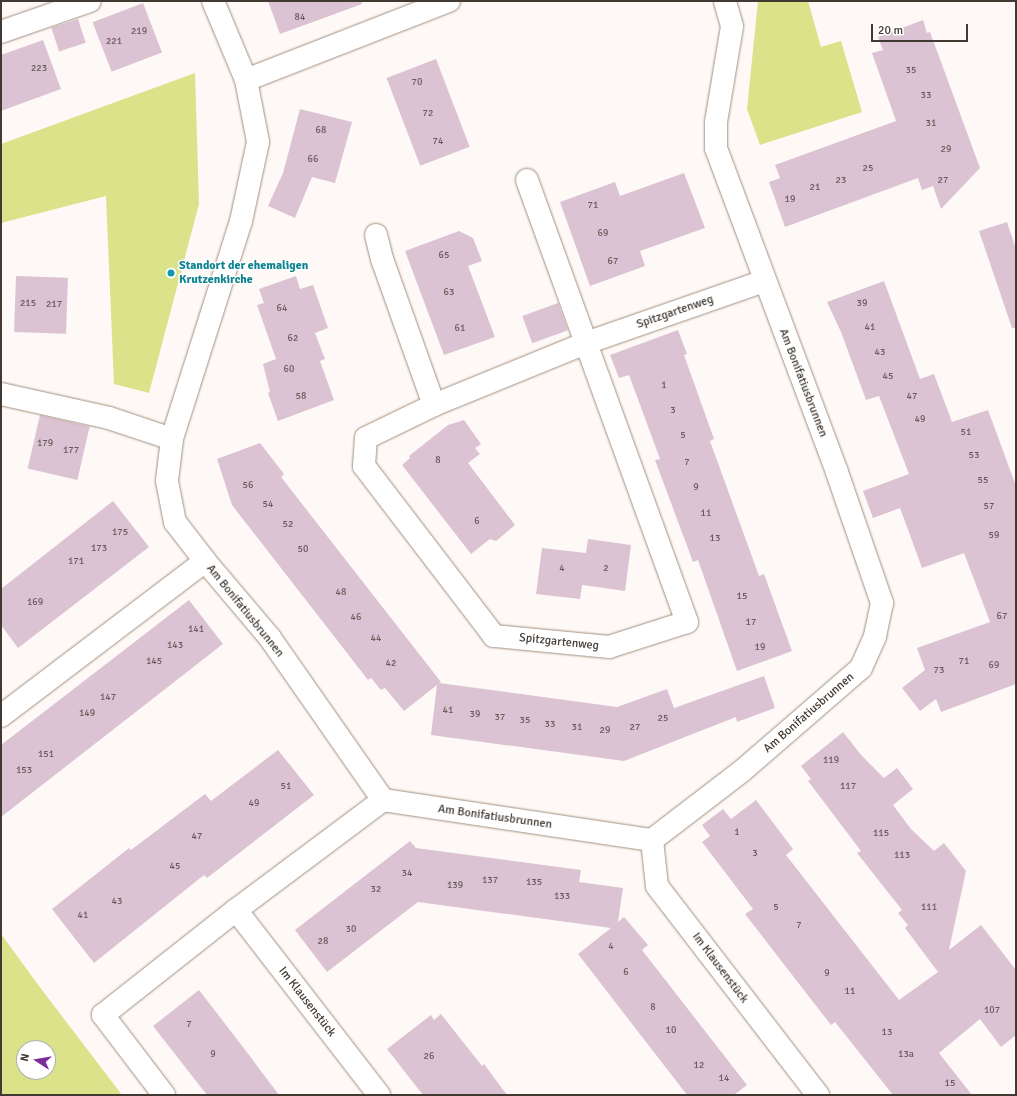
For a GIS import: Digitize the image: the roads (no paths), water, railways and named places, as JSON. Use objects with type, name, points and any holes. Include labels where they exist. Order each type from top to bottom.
[{"type":"street","points":[[1,32],[90,1]]},
{"type":"street","name":"Am Bonifatiusbrunnen","points":[[213,1],[246,80],[258,142],[241,221],[172,439],[167,481],[175,522],[205,561],[270,638],[383,800],[652,840],[742,771],[861,668],[876,636],[882,603],[837,472],[764,281],[716,148],[716,122],[732,26],[725,1]]},
{"type":"street","points":[[246,80],[449,1]]},
{"type":"street","name":"Spitzgartenweg","points":[[527,180],[586,343],[687,622],[609,648],[494,636],[364,466],[366,438],[434,405],[586,343],[764,281]]},
{"type":"street","points":[[376,235],[382,259],[434,405]]},
{"type":"street","points":[[1,394],[109,418],[172,439]]},
{"type":"street","name":"Am Bonifatiusbrunnen","points":[[1,716],[205,561]]},
{"type":"street","points":[[164,1095],[103,1016],[236,910],[383,800]]},
{"type":"street","name":"Im Klausenstück","points":[[652,840],[658,886],[810,1093]]},
{"type":"street","name":"Im Klausenstück","points":[[236,910],[379,1095]]},
{"type":"place","name":"Standort der ehemaligen Krutzenkirche","points":[[171,273]]}]
